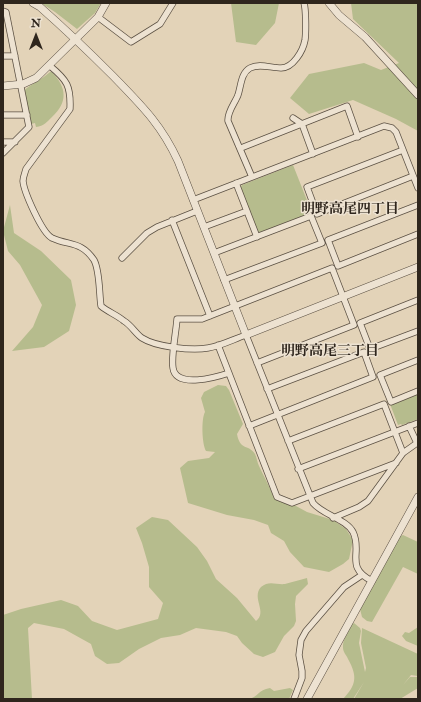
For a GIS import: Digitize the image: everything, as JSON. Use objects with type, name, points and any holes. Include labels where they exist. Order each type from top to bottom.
[{"type":"street","points":[[33,3],[40,7],[76,39],[154,119],[172,147],[309,496],[316,507],[347,525],[352,531],[356,541],[357,566],[362,575],[372,581]]},
{"type":"street","points":[[3,86],[21,85],[36,78],[50,66],[98,17],[106,3]]},
{"type":"street","points":[[98,17],[132,42],[160,24],[171,3]]},
{"type":"street","points":[[252,177],[228,119],[240,89],[243,75],[249,69],[254,66],[281,68],[289,66],[301,51],[306,39],[304,3]]},
{"type":"street","points":[[329,3],[350,25],[365,37],[418,95]]},
{"type":"street","points":[[3,11],[6,12],[6,30],[15,56],[29,127],[3,153]]},
{"type":"street","points":[[3,56],[15,56]]},
{"type":"street","points":[[50,66],[68,85],[71,98],[70,109],[26,169],[23,179],[25,189],[37,218],[46,234],[52,238],[85,249],[95,262],[99,280],[101,306],[108,312],[120,317],[131,325],[140,337],[156,344],[174,347],[202,349],[218,346],[418,267]]},
{"type":"street","points":[[241,148],[347,106],[358,137]]},
{"type":"street","points":[[3,115],[27,115]]},
{"type":"street","points":[[293,118],[302,124],[313,154]]},
{"type":"street","points":[[193,200],[383,127],[390,127],[396,131],[418,188]]},
{"type":"street","points":[[3,142],[15,142]]},
{"type":"street","points":[[403,150],[307,187],[317,214],[413,176]]},
{"type":"street","points":[[236,183],[257,237]]},
{"type":"street","points":[[418,205],[328,240],[338,266],[418,234]]},
{"type":"street","points":[[122,258],[147,233],[156,227],[198,211]]},
{"type":"street","points":[[204,227],[247,211]]},
{"type":"street","points":[[214,253],[311,216],[322,243],[224,280]]},
{"type":"street","points":[[172,220],[210,316]]},
{"type":"street","points":[[229,373],[213,379],[203,380],[181,378],[176,374],[173,369],[177,319],[202,319],[332,268],[354,325],[257,363]]},
{"type":"street","points":[[418,300],[360,323],[370,349],[418,331]]},
{"type":"street","points":[[218,346],[277,497],[292,502],[396,463]]},
{"type":"street","points":[[249,426],[373,377],[364,352],[267,389]]},
{"type":"street","points":[[418,360],[380,375],[391,402],[418,391]]},
{"type":"street","points":[[288,442],[384,404],[404,453]]},
{"type":"street","points":[[298,469],[418,422]]},
{"type":"street","points":[[333,518],[365,504],[404,453],[417,443],[409,426]]},
{"type":"street","points":[[307,699],[418,497]]},
{"type":"street","points":[[294,699],[302,678],[299,655],[301,640],[306,631],[344,587],[362,575]]},
{"type":"green space","points":[[41,3],[101,3],[95,13],[77,29]]},
{"type":"green space","points":[[231,3],[279,3],[275,23],[256,45],[236,42]]},
{"type":"green space","points":[[351,3],[418,3],[418,131],[396,119],[353,100],[309,114],[290,98],[309,74],[364,63],[381,70],[399,63],[353,19]]},
{"type":"green space","points":[[52,72],[61,84],[64,95],[63,100],[61,106],[49,121],[36,127],[35,123],[31,124],[24,91]]},
{"type":"green space","points":[[293,165],[312,213],[258,234],[240,188],[242,185]]},
{"type":"green space","points":[[10,205],[14,233],[41,251],[71,280],[76,305],[69,331],[44,347],[12,351],[33,327],[42,305],[20,265],[8,251],[3,231]]},
{"type":"green space","points":[[218,385],[226,386],[229,390],[243,424],[237,434],[238,439],[242,445],[253,451],[255,454],[258,464],[274,498],[296,506],[307,512],[333,520],[346,529],[353,540],[349,559],[343,564],[329,572],[304,567],[290,552],[284,541],[271,533],[268,525],[254,520],[227,515],[188,503],[180,468],[188,461],[209,458],[215,452],[206,451],[205,448],[203,426],[205,412],[201,398],[204,392]]},
{"type":"green space","points":[[418,393],[418,419],[398,425],[390,404]]},
{"type":"green space","points":[[152,517],[168,520],[197,547],[207,561],[216,579],[237,598],[256,621],[260,613],[258,591],[261,587],[267,584],[285,584],[307,578],[308,584],[296,596],[296,621],[294,626],[284,636],[275,652],[263,657],[254,654],[237,636],[226,632],[196,628],[180,635],[161,638],[139,649],[119,663],[107,664],[95,656],[91,644],[64,629],[34,623],[28,628],[32,699],[3,699],[3,615],[21,609],[61,600],[78,606],[92,621],[117,630],[158,619],[163,603],[149,587],[149,567],[136,528]]},
{"type":"green space","points":[[403,535],[418,542],[418,574],[403,567],[372,622],[367,621],[362,617],[360,609],[399,537]]},
{"type":"green space","points":[[354,623],[360,628],[361,631],[359,643],[365,672],[366,668],[361,643],[362,628],[418,654],[418,676],[411,675],[403,685],[410,677],[418,677],[418,688],[400,699],[354,699],[364,682],[353,699],[343,699],[351,689],[354,680],[353,671],[344,651],[343,645],[352,624]]},
{"type":"green space","points":[[418,627],[418,646],[406,641],[402,636],[405,632],[409,633]]},
{"type":"green space","points":[[270,688],[274,691],[290,688],[293,690],[289,699],[249,699],[263,690]]},
{"type":"district","name":"明野高尾四丁目","points":[[350,210]]},
{"type":"district","name":"明野高尾三丁目","points":[[330,352]]}]
